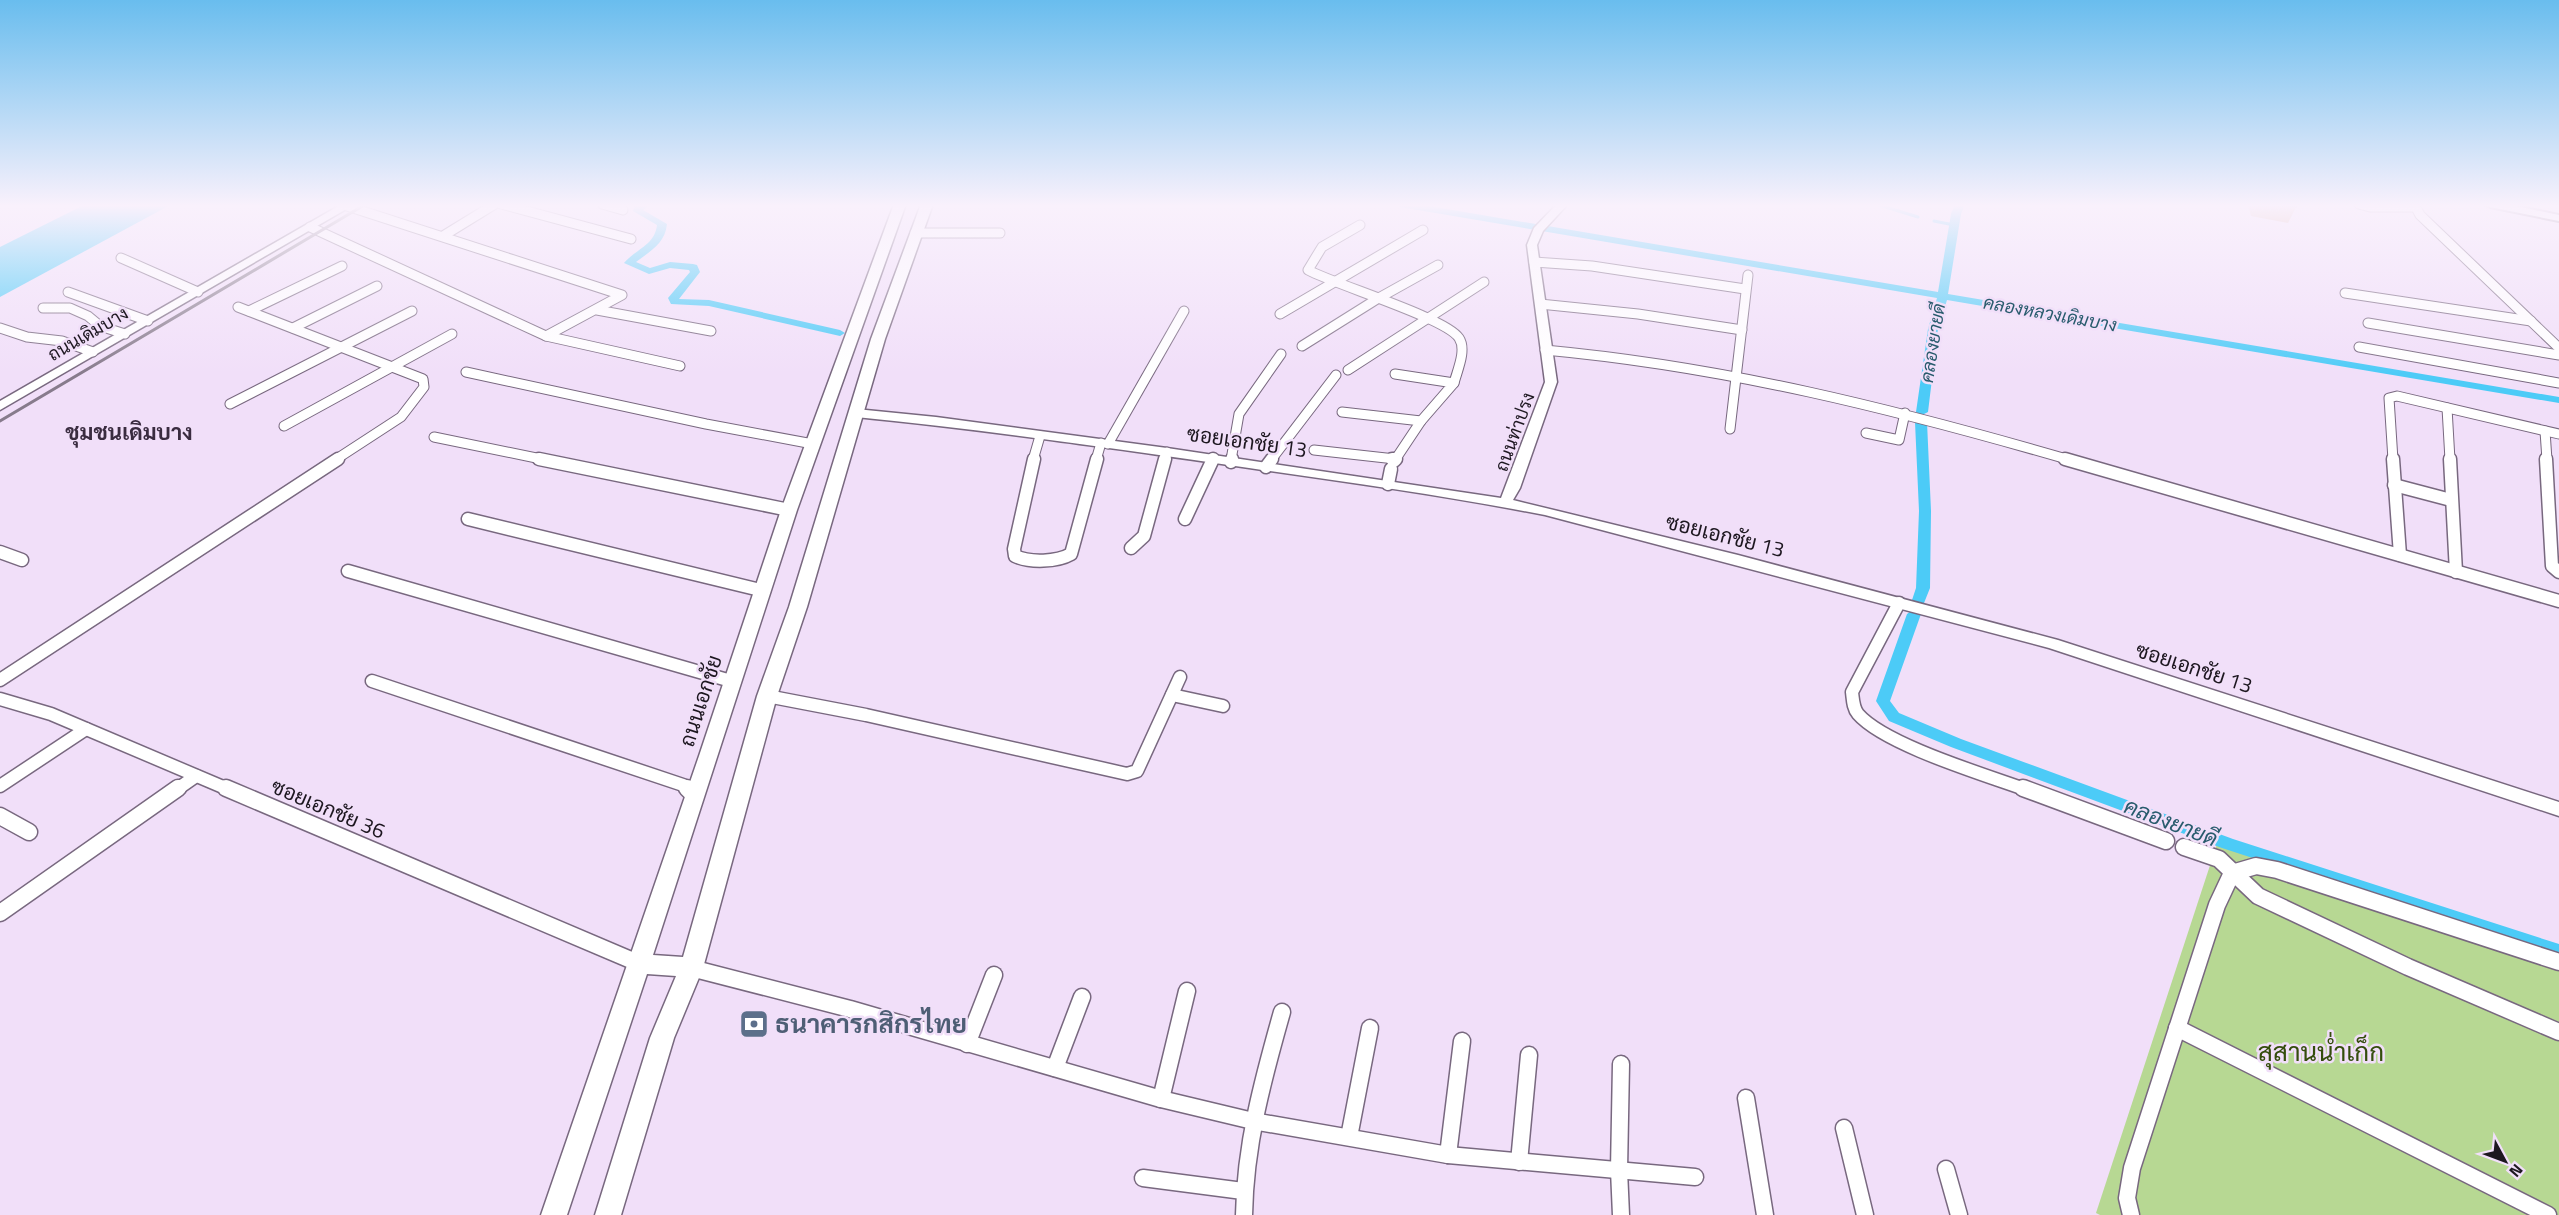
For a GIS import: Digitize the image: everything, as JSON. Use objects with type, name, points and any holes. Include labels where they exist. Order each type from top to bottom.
[{"type":"main road","name":"ถนนเอกชัย","points":[[554,1215],[731,681],[764,591],[789,510],[879,261]]},
{"type":"main road","points":[[608,1215],[662,1038],[691,968],[767,696],[798,607],[878,339],[905,261]]},
{"type":"main road","points":[[638,963],[691,968]]},
{"type":"street","points":[[127,261],[198,292]]},
{"type":"street","name":"ถนนเดิมบาง","points":[[0,406],[252,261]]},
{"type":"street","points":[[383,261],[546,336],[680,366]]},
{"type":"street","points":[[517,261],[622,296],[546,336]]},
{"type":"street","points":[[1312,261],[1308,267],[1310,272],[1450,330],[1459,338],[1462,347],[1454,383],[1421,421],[1392,468],[1314,450]]},
{"type":"street","points":[[1280,314],[1370,261]]},
{"type":"street","points":[[2468,261],[2559,348]]},
{"type":"street","points":[[1534,262],[1592,266],[1745,289]]},
{"type":"street","name":"ถนนท่าปรง","points":[[1505,502],[1514,489],[1551,382],[1534,262]]},
{"type":"street","points":[[1302,346],[1377,299],[1438,265]]},
{"type":"street","points":[[0,681],[401,417],[424,387],[423,379],[243,309],[342,266]]},
{"type":"street","points":[[1730,429],[1748,275]]},
{"type":"street","points":[[1348,370],[1484,282]]},
{"type":"street","points":[[293,328],[377,286]]},
{"type":"street","points":[[68,292],[148,321]]},
{"type":"street","points":[[2345,293],[2531,321]]},
{"type":"street","points":[[1540,304],[1638,314],[1742,330]]},
{"type":"street","points":[[43,308],[70,308],[88,316],[100,326],[125,334]]},
{"type":"street","points":[[597,310],[711,331]]},
{"type":"street","points":[[230,404],[412,311]]},
{"type":"street","points":[[1040,436],[1026,487],[1014,549],[1015,556],[1020,559],[1061,560],[1071,554],[1104,444],[1184,311]]},
{"type":"street","points":[[2368,323],[2559,356]]},
{"type":"street","points":[[0,328],[27,337],[62,341],[93,352]]},
{"type":"street","points":[[284,426],[452,334]]},
{"type":"street","points":[[2359,347],[2559,383]]},
{"type":"street","points":[[1545,350],[1654,360],[1736,374],[1905,413],[2559,601]]},
{"type":"street","points":[[1231,462],[1239,414],[1281,354]]},
{"type":"street","points":[[466,372],[695,422],[813,444]]},
{"type":"street","points":[[1395,374],[1454,383]]},
{"type":"street","points":[[1266,467],[1336,375]]},
{"type":"street","points":[[2400,555],[2389,398],[2397,396],[2559,434]]},
{"type":"street","points":[[2447,408],[2456,572]]},
{"type":"street","points":[[1342,412],[1421,421]]},
{"type":"street","name":"ซอยเอกชัย 13","points":[[856,413],[1167,452],[1266,467],[1392,468],[1505,502],[2053,644],[2559,808]]},
{"type":"street","points":[[1866,433],[1899,440],[1905,413]]},
{"type":"street","points":[[2545,431],[2553,566],[2559,572]]},
{"type":"street","points":[[435,437],[789,510]]},
{"type":"street","points":[[1131,548],[1144,536],[1167,452]]},
{"type":"street","points":[[1185,519],[1213,459]]},
{"type":"street","points":[[2394,485],[2451,500]]},
{"type":"street","points":[[468,519],[764,591]]},
{"type":"street","points":[[0,552],[22,560]]},
{"type":"street","points":[[348,571],[731,681]]},
{"type":"street","points":[[1899,603],[1852,692],[1854,707],[1863,720],[1890,736],[1935,756],[2166,841]]},
{"type":"street","points":[[767,696],[1127,774],[1137,771],[1180,677]]},
{"type":"street","points":[[372,681],[683,785],[694,795]]},
{"type":"street","points":[[1172,695],[1223,706]]},
{"type":"street","name":"ซอยเอกชัย 36","points":[[0,699],[51,714],[638,963]]},
{"type":"street","points":[[0,786],[86,729]]},
{"type":"street","points":[[1,911],[196,776]]},
{"type":"street","points":[[0,816],[30,832]]},
{"type":"street","points":[[2184,848],[2219,859],[2258,896],[2408,967],[2559,1032]]},
{"type":"street","points":[[2131,1215],[2128,1208],[2128,1192],[2132,1168],[2217,905],[2232,873],[2256,866],[2277,870],[2559,962]]},
{"type":"street","points":[[691,968],[850,1009],[1161,1099],[1253,1121],[1448,1155],[1695,1177]]},
{"type":"street","points":[[967,1044],[994,975]]},
{"type":"street","points":[[1161,1099],[1187,991]]},
{"type":"street","points":[[1055,1068],[1082,997]]},
{"type":"street","points":[[1244,1215],[1243,1191],[1253,1121],[1282,1012]]},
{"type":"street","points":[[1349,1137],[1370,1028]]},
{"type":"street","points":[[2177,1028],[2548,1215]]},
{"type":"street","points":[[1448,1155],[1462,1041]]},
{"type":"street","points":[[1520,1162],[1529,1055]]},
{"type":"street","points":[[1621,1064],[1619,1170],[1621,1215]]},
{"type":"street","points":[[1746,1098],[1765,1215]]},
{"type":"street","points":[[1844,1128],[1864,1215]]},
{"type":"street","points":[[1946,1169],[1959,1215]]},
{"type":"street","points":[[1143,1178],[1243,1191]]},
{"type":"green space","name":"สุสานน่ำเก็ก","points":[[2217,844],[2559,958],[2559,1215],[2100,1215],[2096,1213]]},
{"type":"water","points":[[0,261],[67,261],[0,297]]},
{"type":"waterway","points":[[632,261],[629,263],[649,271],[670,265],[693,267],[695,272],[673,298],[675,302],[709,303],[840,333]]},
{"type":"waterway","name":"คลองหลวงเดิมบาง","points":[[1735,261],[1943,296]]},
{"type":"waterway","name":"คลองยายดี","points":[[1943,296],[1949,261]]},
{"type":"waterway","name":"คลองยายดี","points":[[1922,412],[1933,329],[1943,296]]},
{"type":"waterway","name":"คลองหลวงเดิมบาง","points":[[1943,296],[2559,400]]},
{"type":"waterway","name":"คลองยายดี","points":[[1919,600],[1923,588],[1925,511],[1921,422]]},
{"type":"waterway","name":"คลองยายดี","points":[[1914,614],[1883,701],[1894,717],[1956,743],[2228,844],[2559,951]]},
{"type":"railway","points":[[0,421],[270,261]]},
{"type":"place","name":"ธนาคารกสิกรไทย","points":[[754,1024]]},
{"type":"district","name":"ชุมชนเดิมบาง","points":[[129,432]]}]
